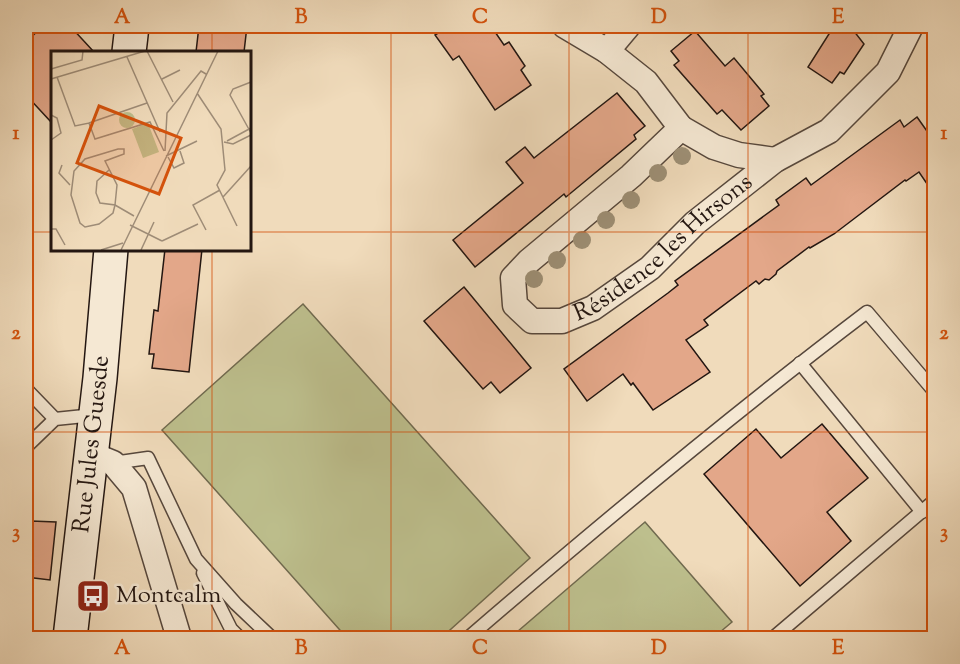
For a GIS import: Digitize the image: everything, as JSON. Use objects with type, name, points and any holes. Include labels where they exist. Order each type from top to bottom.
[{"type":"street","points":[[129,51],[132,26]]},
{"type":"street","name":"Résidence les Hirsons","points":[[565,26],[607,51],[646,82],[681,128],[714,147],[776,160]]},
{"type":"street","points":[[607,51],[628,26]]},
{"type":"street","name":"Résidence les Hirsons","points":[[681,128],[631,176],[529,261],[513,278],[514,305],[532,321],[562,321],[593,308],[650,268],[695,223],[776,160],[829,131],[888,72],[911,26]]},
{"type":"street","name":"Rue Jules Guesde","points":[[70,639],[102,458],[95,415],[111,250]]},
{"type":"street","points":[[102,458],[134,488],[179,639]]},
{"type":"lane","points":[[468,639],[586,536],[800,363],[867,312],[934,391]]},
{"type":"lane","points":[[800,363],[922,512]]},
{"type":"lane","points":[[26,389],[55,419]]},
{"type":"lane","points":[[26,447],[55,419],[95,415]]},
{"type":"lane","points":[[102,458],[148,458],[231,629],[240,639]]},
{"type":"lane","points":[[773,639],[934,501]]},
{"type":"lane","points":[[196,559],[236,604],[272,639]]},
{"type":"green space","points":[[303,304],[530,558],[441,638],[347,638],[162,430]]},
{"type":"green space","points":[[645,522],[732,622],[713,638],[510,638]]},
{"type":"building","points":[[43,26],[70,26],[93,51],[51,51],[51,122],[26,95],[26,42]]},
{"type":"building","points":[[199,26],[247,26],[244,51],[196,51]]},
{"type":"building","points":[[449,26],[491,26],[504,45],[509,42],[525,66],[521,70],[531,85],[495,110],[459,56],[453,60],[435,35]]},
{"type":"building","points":[[834,26],[850,26],[864,44],[844,74],[840,72],[832,83],[808,67]]},
{"type":"building","points":[[695,31],[725,66],[734,58],[764,94],[761,96],[769,106],[741,130],[722,110],[717,114],[674,65],[679,61],[671,51]]},
{"type":"building","points":[[617,93],[645,126],[634,135],[636,139],[566,197],[564,194],[475,267],[453,240],[523,183],[506,162],[525,147],[534,158]]},
{"type":"building","points":[[917,117],[934,141],[934,194],[919,172],[834,234],[809,247],[777,271],[769,280],[765,279],[759,284],[756,281],[704,320],[708,325],[686,340],[710,372],[653,410],[633,383],[631,385],[623,374],[587,401],[564,369],[668,293],[678,285],[675,281],[779,205],[776,200],[806,178],[811,185],[900,120],[904,127]]},
{"type":"building","points":[[165,250],[202,250],[189,372],[152,368],[154,354],[149,354],[154,310],[158,311]]},
{"type":"building","points":[[464,287],[531,368],[500,393],[491,382],[483,389],[424,321]]},
{"type":"building","points":[[822,424],[868,478],[827,512],[851,541],[800,586],[704,474],[756,429],[781,458]]},
{"type":"building","points":[[31,521],[56,522],[50,580],[26,577]]},
{"type":"place","name":"Montcalm","points":[[93,596]]}]
